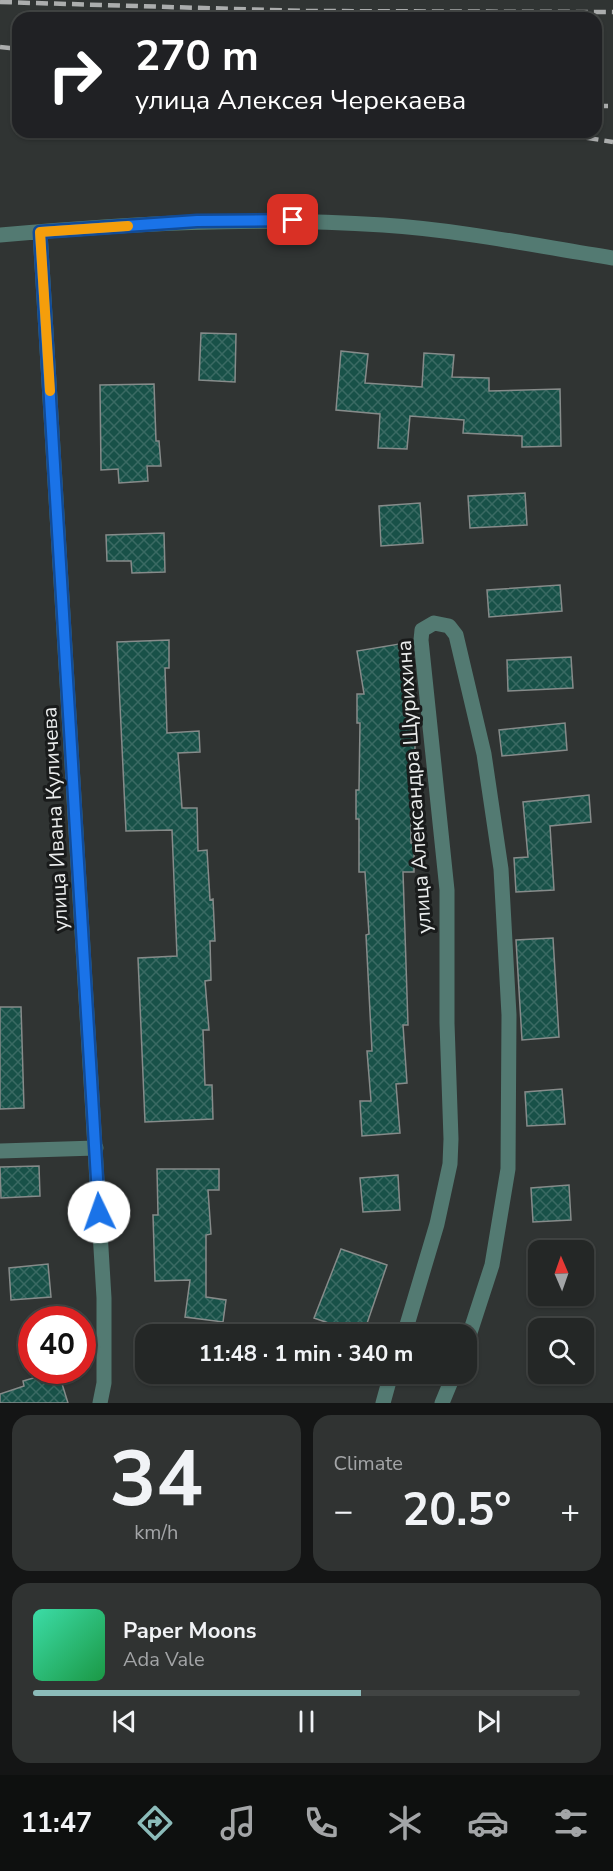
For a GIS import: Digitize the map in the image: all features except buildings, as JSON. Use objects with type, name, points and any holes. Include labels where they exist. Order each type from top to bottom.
[{"type":"street","points":[[0,235],[197,221],[305,221],[385,225],[446,232],[613,258]]},
{"type":"street","name":"улица Ивана Куличева","points":[[40,232],[104,1298],[104,1383],[100,1403]]},
{"type":"street","name":"улица Александра Щурихина","points":[[407,1324],[437,1224],[450,1164],[447,890],[421,640],[423,630],[434,623],[449,626],[456,635],[484,754],[501,869],[509,1015],[508,1169],[492,1265],[473,1324]]},
{"type":"street","points":[[0,1151],[96,1148]]},
{"type":"street","points":[[383,1403],[388,1384]]},
{"type":"street","points":[[442,1403],[450,1384]]},
{"type":"railway","points":[[0,2],[305,11],[613,12]]},
{"type":"railway","points":[[0,47],[12,48]]},
{"type":"railway","points":[[602,106],[613,106]]},
{"type":"railway","points":[[588,138],[613,142]]},
{"type":"slow traffic","points":[[50,391],[40,232],[128,226]]},
{"type":"route","points":[[99,1212],[40,232],[197,221],[293,220]]}]
